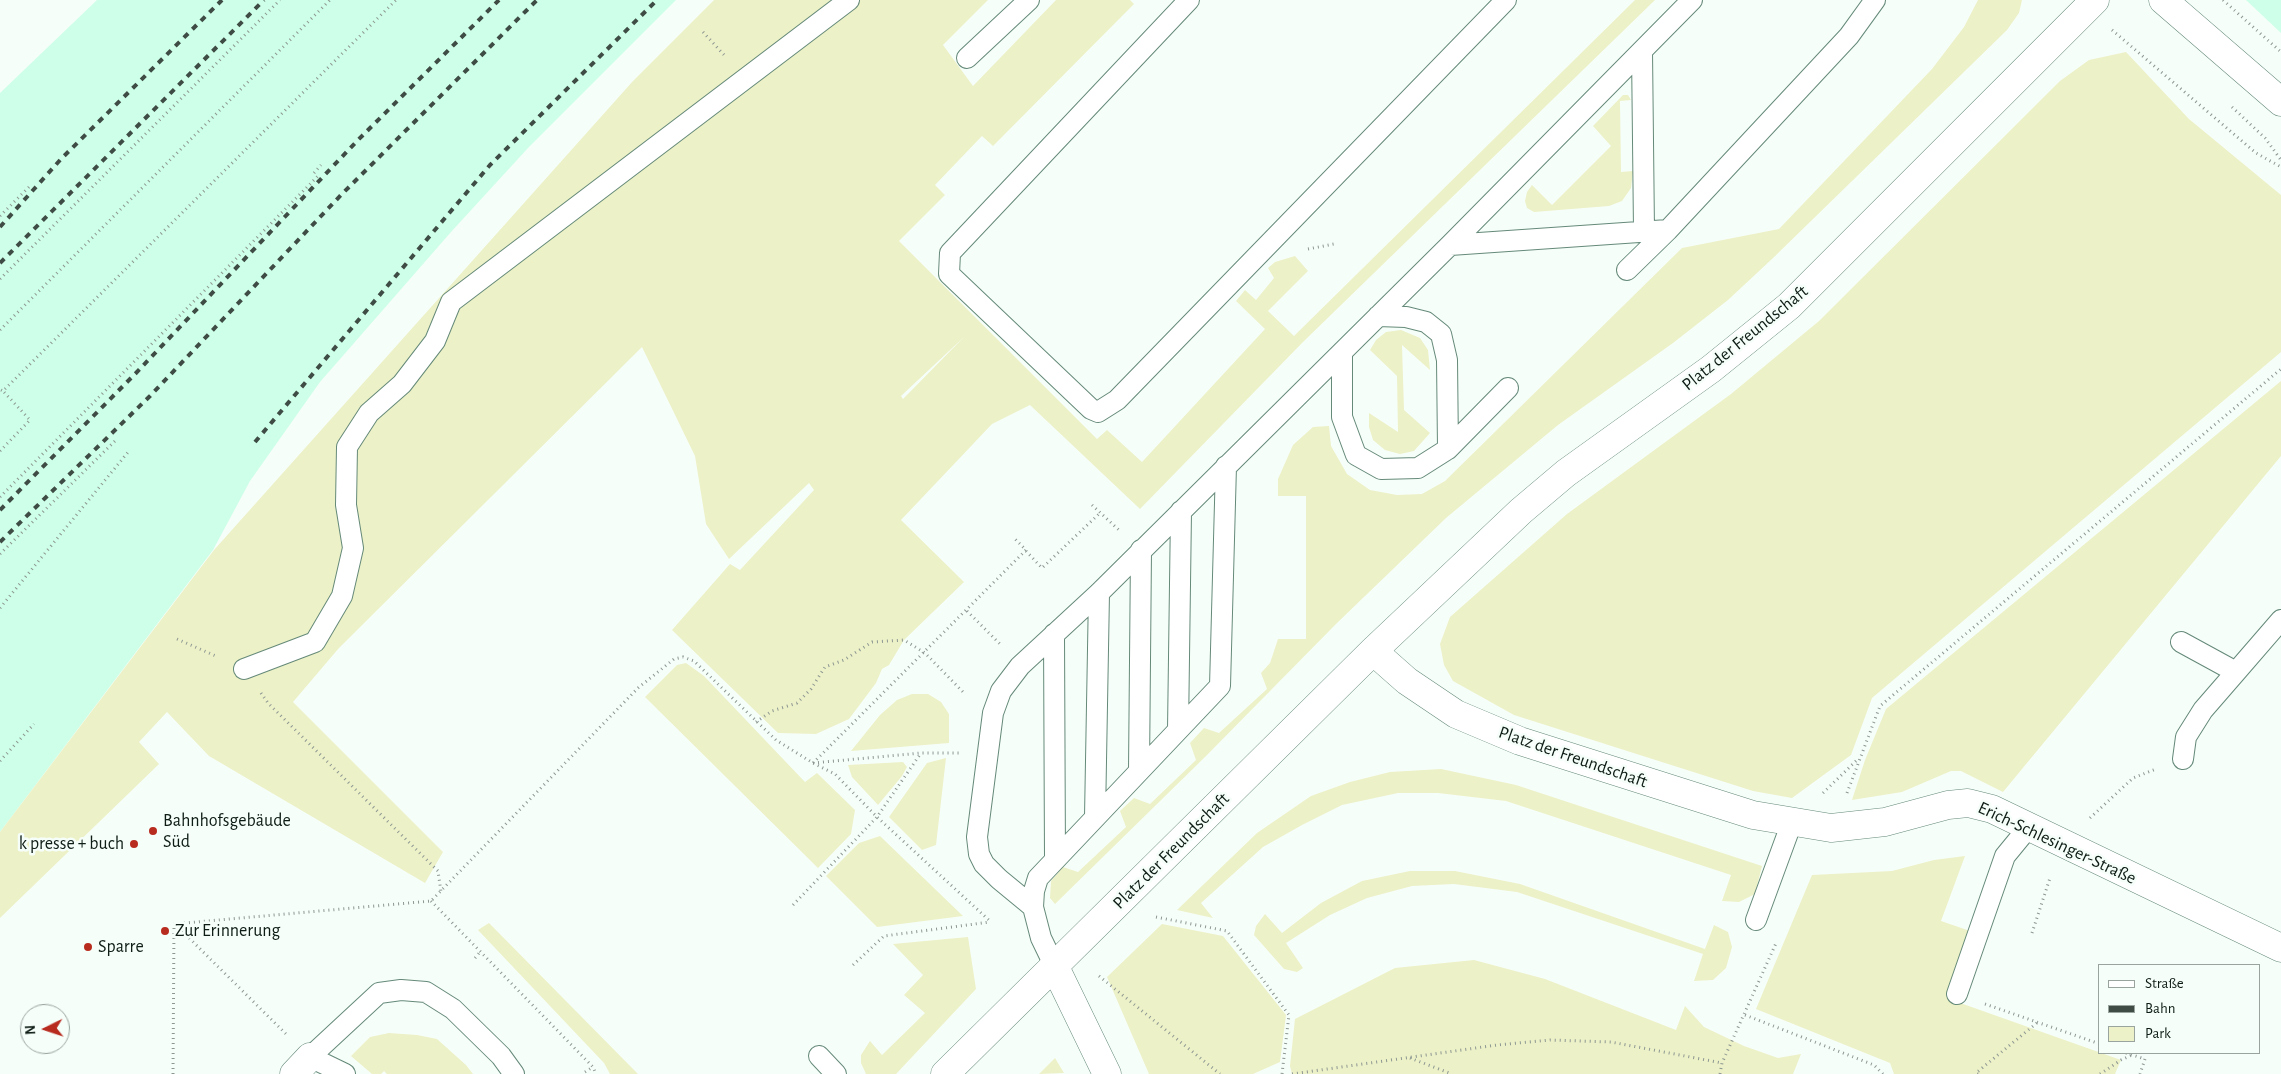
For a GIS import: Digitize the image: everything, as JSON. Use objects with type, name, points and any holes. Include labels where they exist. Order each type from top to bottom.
[{"type":"street","points":[[2164,0],[2281,102]]},
{"type":"street","name":"Platz der Freundschaft","points":[[945,1074],[1373,651],[1521,511],[1566,473],[1711,369],[1789,306],[2091,4]]},
{"type":"street","name":"Platz der Freundschaft","points":[[1373,651],[1407,681],[1456,714],[1520,741],[1753,815],[1792,822]]},
{"type":"street","name":"Erich-Schlesinger-Straße","points":[[1792,822],[1831,828],[1885,822],[1948,805],[1968,803],[1992,809],[2028,828],[2281,948]]},
{"type":"street","points":[[1055,967],[1107,1074]]},
{"type":"lane","points":[[244,669],[315,642],[342,596],[353,548],[346,504],[346,446],[368,414],[402,384],[435,341],[451,302],[849,0]]},
{"type":"lane","points":[[967,58],[1029,0]]},
{"type":"lane","points":[[1190,0],[950,253],[949,274],[1091,409],[1098,412],[1117,400],[1506,0]]},
{"type":"lane","points":[[1033,907],[998,879],[984,864],[979,854],[977,837],[993,713],[1001,691],[1020,666],[1099,593],[1342,353],[1692,0]]},
{"type":"lane","points":[[1627,270],[1668,230],[1849,36],[1875,0]]},
{"type":"lane","points":[[1642,51],[1644,232]]},
{"type":"lane","points":[[1450,245],[1668,230]]},
{"type":"lane","points":[[1378,316],[1406,317],[1426,322],[1441,334],[1447,360],[1448,450]]},
{"type":"lane","points":[[1342,353],[1342,417],[1356,455],[1382,469],[1418,468],[1448,450],[1508,388]]},
{"type":"lane","points":[[1055,967],[1041,938],[1033,907],[1034,891],[1038,878],[1220,686],[1226,466]]},
{"type":"lane","points":[[1178,730],[1181,511]]},
{"type":"lane","points":[[1139,771],[1141,550]]},
{"type":"lane","points":[[1095,817],[1099,593]]},
{"type":"lane","points":[[2182,759],[2186,738],[2203,710],[2281,620]]},
{"type":"lane","points":[[1054,634],[1054,859]]},
{"type":"lane","points":[[2181,642],[2236,672]]},
{"type":"lane","points":[[1756,920],[1792,822]]},
{"type":"lane","points":[[1957,994],[2005,856],[2028,828]]},
{"type":"lane","points":[[311,1070],[379,993],[401,990],[426,992],[453,1009],[502,1056],[514,1074]]},
{"type":"lane","points":[[819,1056],[836,1074]]},
{"type":"lane","points":[[311,1070],[345,1074]]},
{"type":"path","points":[[0,279],[280,0]]},
{"type":"path","points":[[0,330],[330,0]]},
{"type":"path","points":[[1,389],[3,391],[18,377],[396,0]]},
{"type":"path","points":[[2223,0],[2281,52]]},
{"type":"path","points":[[2091,4],[2256,153],[2281,167]]},
{"type":"path","points":[[314,173],[321,165]]},
{"type":"path","points":[[0,497],[318,176]]},
{"type":"path","points":[[0,216],[30,186]]},
{"type":"path","points":[[1846,794],[1880,706],[2281,369]]},
{"type":"path","points":[[0,451],[30,420],[1,389]]},
{"type":"path","points":[[0,554],[115,441]]},
{"type":"path","points":[[0,608],[129,451]]},
{"type":"path","points":[[1092,505],[1141,550]]},
{"type":"path","points":[[1015,539],[1042,568],[1100,513]]},
{"type":"path","points":[[813,763],[1026,550]]},
{"type":"path","points":[[967,611],[1001,645]]},
{"type":"path","points":[[177,639],[244,669],[268,702],[438,871],[441,892]]},
{"type":"path","points":[[756,722],[772,711],[797,703],[811,689],[825,667],[844,660],[872,642],[904,640],[925,653],[964,693]]},
{"type":"path","points":[[174,924],[431,901],[638,688],[674,659],[683,657],[694,661],[776,740],[835,774],[877,816],[991,922],[884,936],[853,965]]},
{"type":"path","points":[[0,760],[34,724]]},
{"type":"path","points":[[813,763],[920,753],[968,752]]},
{"type":"path","points":[[793,904],[877,816],[920,753]]},
{"type":"path","points":[[1792,822],[1859,758]]},
{"type":"path","points":[[2062,844],[2133,778],[2182,759]]},
{"type":"path","points":[[2032,933],[2050,878]]},
{"type":"path","points":[[431,901],[593,1067],[596,1074]]},
{"type":"path","points":[[1156,917],[1227,931],[1289,1015],[1282,1074]]},
{"type":"path","points":[[174,924],[311,1070]]},
{"type":"path","points":[[173,1074],[174,924]]},
{"type":"path","points":[[475,958],[480,952]]},
{"type":"path","points":[[1099,976],[1220,1074]]},
{"type":"path","points":[[1957,994],[2098,1043]]},
{"type":"path","points":[[1720,1074],[1722,1062],[1745,1016],[1874,1066],[1883,1074]]},
{"type":"path","points":[[1978,1074],[1976,1073],[2038,1022]]},
{"type":"path","points":[[1292,1074],[1497,1045],[1550,1040],[1611,1042],[1722,1062]]},
{"type":"path","points":[[2129,1054],[2145,1059],[2140,1074]]},
{"type":"path","points":[[2100,1074],[2132,1055]]},
{"type":"path","points":[[1409,1058],[1452,1074]]},
{"type":"path","points":[[586,1072],[593,1067]]},
{"type":"shaded area","points":[[97,0],[676,0],[528,148],[451,232],[320,382],[250,481],[213,550],[0,832],[0,93]]},
{"type":"shaded area","points":[[2246,0],[2281,0],[2281,33]]},
{"type":"green space","points":[[714,0],[988,0],[943,45],[973,86],[1056,0],[1130,0],[1134,4],[993,146],[982,136],[935,185],[945,195],[899,241],[1097,439],[1107,430],[1142,462],[1265,329],[1236,301],[1245,290],[1256,300],[1274,278],[1268,268],[1275,262],[1295,256],[1308,271],[1268,311],[1294,336],[1635,0],[1655,0],[1303,342],[1140,509],[1030,405],[992,424],[901,520],[964,582],[904,640],[889,665],[882,669],[876,683],[849,719],[816,734],[778,733],[672,630],[730,564],[740,570],[814,490],[809,483],[729,559],[706,524],[695,456],[642,347],[339,648],[293,702],[443,852],[425,883],[209,756],[167,712],[139,742],[159,764],[0,918],[0,832],[214,550],[633,81]],"holes":[[[964,337],[903,399],[901,396]]]},
{"type":"green space","points":[[1978,0],[2022,0],[2019,13],[2007,30],[1772,259],[1728,300],[1673,343],[1558,425],[1446,518],[1337,623],[1206,756],[1055,904],[1050,898],[1051,881],[1063,867],[1078,872],[1126,827],[1120,811],[1134,798],[1150,804],[1196,760],[1190,743],[1204,728],[1219,733],[1267,689],[1261,673],[1270,663],[1278,639],[1306,639],[1306,496],[1278,496],[1278,479],[1293,445],[1313,427],[1329,426],[1331,446],[1347,474],[1370,490],[1397,495],[1422,494],[1445,481],[1682,248],[1779,229],[1932,69],[1964,27]]},
{"type":"green space","points":[[2126,52],[2189,119],[2281,195],[2281,352],[1872,698],[1851,755],[1792,798],[1753,791],[1514,715],[1453,681],[1444,665],[1440,644],[1450,617],[1567,514],[1731,394],[1819,321],[2060,81],[2089,60]]},
{"type":"green space","points":[[1623,95],[1628,95],[1631,100],[1620,101],[1621,172],[1633,171],[1631,188],[1622,201],[1609,206],[1534,212],[1527,208],[1525,201],[1527,192],[1532,185],[1552,205],[1611,146],[1593,126]]},
{"type":"green space","points":[[1401,330],[1420,338],[1428,350],[1430,370],[1402,345],[1404,410],[1430,433],[1414,451],[1400,454],[1385,450],[1373,440],[1369,427],[1369,413],[1398,432],[1397,376],[1370,350],[1376,340],[1386,332]]},
{"type":"green space","points":[[2281,381],[2281,456],[2003,792],[1961,771],[1951,771],[1902,792],[1852,800],[1865,760],[1886,709]]},
{"type":"green space","points":[[686,663],[704,676],[805,782],[817,773],[855,810],[851,834],[818,868],[645,697],[677,665]]},
{"type":"green space","points":[[912,694],[928,694],[941,702],[949,714],[949,743],[851,751],[880,715],[897,700]]},
{"type":"green space","points":[[946,758],[936,845],[922,850],[889,817],[927,763]]},
{"type":"green space","points":[[903,762],[907,767],[902,776],[878,805],[852,777],[848,765]]},
{"type":"green space","points":[[1441,769],[1516,785],[1762,866],[1755,894],[1739,902],[1722,901],[1731,875],[1506,801],[1438,793],[1398,793],[1342,805],[1263,847],[1201,903],[1213,918],[1177,910],[1257,833],[1311,796],[1350,782],[1390,772]]},
{"type":"green space","points":[[880,836],[963,916],[877,927],[826,876],[859,843]]},
{"type":"green space","points":[[1965,856],[1941,921],[1973,932],[1949,999],[2098,1052],[2098,1054],[2104,1054],[2121,1060],[2115,1074],[1894,1074],[1890,1063],[1756,1009],[1812,875],[1892,871],[1934,860]]},
{"type":"green space","points":[[1410,871],[1455,871],[1520,884],[1705,949],[1714,925],[1728,932],[1732,947],[1726,968],[1713,980],[1694,981],[1703,954],[1517,892],[1454,884],[1412,886],[1367,898],[1330,915],[1286,943],[1303,968],[1297,972],[1284,969],[1254,935],[1256,926],[1265,914],[1282,933],[1321,903],[1362,881]]},
{"type":"green space","points":[[489,923],[638,1074],[610,1074],[604,1063],[478,930]]},
{"type":"green space","points":[[1162,924],[1223,936],[1286,1015],[1280,1062],[1253,1074],[1149,1074],[1107,977]]},
{"type":"green space","points":[[968,937],[976,989],[896,1074],[866,1074],[861,1063],[861,1055],[870,1041],[882,1055],[925,1013],[904,995],[923,975],[893,944]]},
{"type":"green space","points":[[1474,960],[1545,979],[1676,1030],[1685,1006],[1704,1027],[1744,1046],[1778,1058],[1801,1054],[1793,1074],[1292,1074],[1290,1066],[1295,1019],[1395,968]]},
{"type":"green space","points":[[389,1033],[437,1039],[466,1065],[473,1074],[387,1074],[384,1071],[381,1074],[372,1074],[351,1056],[370,1037]]},
{"type":"green space","points":[[1055,1058],[1064,1073],[1039,1074]]},
{"type":"railway","points":[[0,227],[61,159],[222,0]]},
{"type":"railway","points":[[0,263],[264,0]]},
{"type":"railway","points":[[0,510],[136,373],[358,140],[499,0]]},
{"type":"railway","points":[[0,542],[150,396],[341,195],[537,0]]},
{"type":"railway","points":[[255,442],[490,165],[657,0]]},
{"type":"place","name":"Bahnhofsgebäude Süd","points":[[153,831]]},
{"type":"place","name":"k presse + buch","points":[[134,844]]},
{"type":"place","name":"Zur Erinnerung","points":[[165,931]]},
{"type":"place","name":"Sparre","points":[[88,947]]}]
